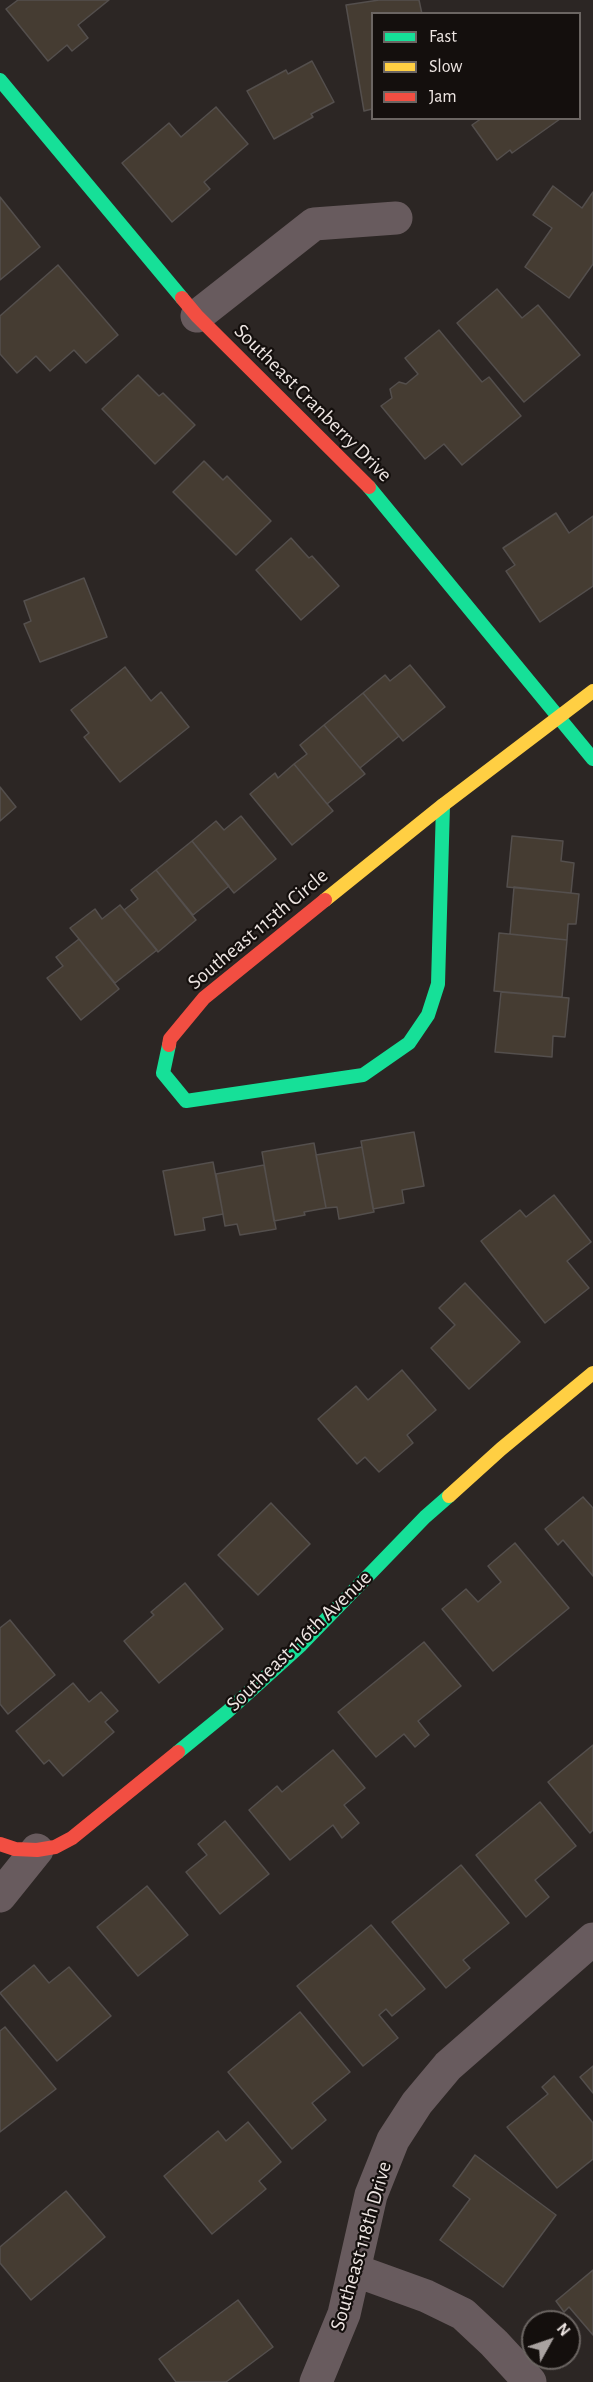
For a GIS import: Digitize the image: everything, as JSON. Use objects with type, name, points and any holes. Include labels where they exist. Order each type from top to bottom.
[{"type":"street","name":"Southeast Cranberry Drive","points":[[0,80],[197,316],[374,492],[593,759]]},
{"type":"street","points":[[197,316],[314,224],[396,218]]},
{"type":"street","name":"Southeast 115th Circle","points":[[443,805],[438,984],[428,1015],[409,1043],[363,1075],[186,1101],[163,1073],[170,1039],[204,998],[443,805],[593,691]]},
{"type":"street","name":"Southeast 116th Avenue","points":[[37,1850],[55,1848],[72,1838],[226,1712],[301,1645],[425,1517],[509,1442],[593,1373]]},
{"type":"street","points":[[0,1844],[15,1849],[37,1850]]},
{"type":"street","points":[[0,1896],[37,1850]]},
{"type":"street","name":"Southeast 118th Drive","points":[[316,2382],[344,2314],[371,2195],[393,2140],[417,2103],[448,2066],[593,1939]]},
{"type":"street","points":[[354,2270],[426,2296],[463,2314],[530,2382]]},
{"type":"building","points":[[18,0],[109,0],[78,25],[88,38],[72,51],[67,45],[48,61],[6,9]]},
{"type":"building","points":[[379,0],[419,0],[422,12],[371,12],[371,109],[364,111],[346,5]]},
{"type":"building","points":[[312,61],[334,102],[311,114],[313,117],[274,139],[247,91],[286,70],[288,74]]},
{"type":"building","points":[[216,107],[248,144],[204,182],[210,189],[172,222],[122,163],[169,123],[181,137]]},
{"type":"building","points":[[479,120],[559,120],[512,153],[510,150],[497,160],[472,125]]},
{"type":"building","points":[[553,186],[582,208],[593,192],[593,264],[569,298],[525,267],[552,228],[533,215]]},
{"type":"building","points":[[0,197],[40,247],[0,280]]},
{"type":"building","points":[[58,265],[118,335],[86,363],[74,350],[50,371],[36,356],[17,373],[0,354],[0,316]]},
{"type":"building","points":[[497,289],[522,318],[538,305],[580,355],[524,402],[457,323]]},
{"type":"building","points":[[439,330],[482,382],[489,377],[521,416],[462,465],[444,444],[425,459],[381,406],[392,398],[390,389],[399,382],[406,384],[418,374],[405,358]]},
{"type":"building","points":[[138,375],[159,396],[163,393],[195,425],[155,464],[102,409]]},
{"type":"building","points":[[204,461],[223,480],[227,476],[271,521],[236,555],[173,492]]},
{"type":"building","points":[[556,513],[569,533],[593,516],[593,586],[540,622],[506,571],[515,565],[503,548]]},
{"type":"building","points":[[291,538],[309,558],[312,556],[339,586],[301,620],[256,570]]},
{"type":"building","points":[[84,578],[107,637],[40,662],[24,624],[31,621],[24,601]]},
{"type":"building","points":[[410,665],[445,707],[403,741],[363,693],[385,675],[390,681]]},
{"type":"building","points":[[125,667],[151,701],[161,692],[189,727],[120,782],[84,737],[89,733],[71,710]]},
{"type":"building","points":[[363,693],[399,736],[360,768],[324,725]]},
{"type":"building","points":[[324,725],[365,774],[327,804],[294,764],[307,754],[300,745]]},
{"type":"building","points":[[294,764],[333,811],[292,845],[250,794],[275,773],[278,778]]},
{"type":"building","points":[[0,787],[16,807],[0,821]]},
{"type":"building","points":[[241,816],[276,859],[234,893],[192,841],[216,821],[224,830]]},
{"type":"building","points":[[512,836],[563,841],[561,861],[574,863],[571,893],[507,887]]},
{"type":"building","points":[[192,841],[229,886],[193,915],[156,870]]},
{"type":"building","points":[[156,870],[196,920],[158,952],[124,910],[138,899],[131,890]]},
{"type":"building","points":[[514,887],[579,894],[576,924],[568,924],[567,940],[510,934]]},
{"type":"building","points":[[120,905],[157,950],[115,983],[70,928],[95,909],[102,919]]},
{"type":"building","points":[[499,933],[567,940],[562,997],[494,991]]},
{"type":"building","points":[[79,939],[119,989],[81,1020],[47,978],[63,966],[56,957]]},
{"type":"building","points":[[501,992],[569,998],[565,1037],[553,1036],[552,1057],[495,1052]]},
{"type":"building","points":[[414,1132],[424,1186],[402,1190],[404,1203],[373,1209],[361,1141]]},
{"type":"building","points":[[314,1143],[326,1208],[274,1221],[262,1152]]},
{"type":"building","points":[[362,1147],[374,1212],[339,1219],[337,1207],[326,1208],[316,1155]]},
{"type":"building","points":[[213,1162],[223,1214],[203,1218],[205,1230],[175,1235],[163,1171]]},
{"type":"building","points":[[264,1165],[276,1229],[240,1235],[237,1224],[225,1226],[216,1174]]},
{"type":"building","points":[[554,1195],[591,1242],[567,1261],[589,1288],[545,1323],[481,1241],[520,1210],[526,1217]]},
{"type":"building","points":[[465,1283],[520,1342],[469,1389],[431,1348],[455,1325],[439,1308]]},
{"type":"building","points":[[402,1370],[436,1410],[407,1435],[413,1443],[379,1472],[365,1457],[357,1464],[318,1419],[356,1386],[368,1400]]},
{"type":"building","points":[[583,1497],[593,1508],[593,1576],[563,1540],[558,1545],[545,1529]]},
{"type":"building","points":[[271,1503],[310,1544],[258,1595],[218,1555]]},
{"type":"building","points":[[515,1543],[569,1608],[493,1671],[442,1609],[466,1589],[478,1602],[501,1582],[488,1566]]},
{"type":"building","points":[[185,1583],[223,1629],[159,1683],[124,1641],[154,1615],[151,1612]]},
{"type":"building","points":[[10,1620],[55,1675],[8,1714],[0,1704],[0,1628]]},
{"type":"building","points":[[424,1642],[461,1686],[418,1721],[429,1735],[415,1747],[404,1734],[376,1757],[338,1712]]},
{"type":"building","points":[[73,1683],[89,1702],[101,1692],[118,1711],[105,1722],[114,1732],[63,1776],[49,1760],[44,1764],[16,1731]]},
{"type":"building","points":[[593,1745],[593,1830],[590,1833],[548,1782]]},
{"type":"building","points":[[333,1750],[365,1788],[344,1805],[359,1823],[342,1838],[333,1825],[290,1860],[249,1810],[277,1786],[282,1792]]},
{"type":"building","points":[[540,1802],[576,1846],[535,1880],[549,1897],[526,1917],[476,1855]]},
{"type":"building","points":[[225,1821],[269,1874],[220,1914],[186,1872],[207,1855],[198,1844]]},
{"type":"building","points":[[461,1865],[509,1923],[463,1960],[470,1968],[446,1988],[392,1922]]},
{"type":"building","points":[[147,1886],[188,1935],[138,1976],[97,1927]]},
{"type":"building","points":[[371,1925],[425,1989],[392,2016],[386,2009],[379,2015],[398,2038],[363,2066],[297,1986]]},
{"type":"building","points":[[34,1965],[49,1983],[69,1967],[111,2016],[57,2061],[0,1993]]},
{"type":"building","points":[[300,2012],[350,2072],[312,2103],[326,2120],[292,2149],[228,2072]]},
{"type":"building","points":[[5,2027],[56,2089],[0,2132],[0,2031]]},
{"type":"building","points":[[593,2066],[593,2093],[580,2077]]},
{"type":"building","points":[[554,2076],[593,2123],[593,2159],[557,2188],[507,2127],[548,2094],[542,2087]]},
{"type":"building","points":[[248,2122],[281,2162],[259,2181],[266,2189],[212,2234],[164,2176],[218,2131],[226,2141]]},
{"type":"building","points":[[475,2155],[556,2215],[503,2287],[440,2240],[470,2199],[453,2186]]},
{"type":"building","points":[[66,2191],[105,2237],[31,2300],[0,2263],[0,2247]]},
{"type":"building","points":[[593,2270],[593,2335],[581,2321],[581,2310],[572,2310],[569,2307],[563,2310],[556,2301]]},
{"type":"building","points":[[238,2300],[273,2347],[226,2382],[176,2382],[159,2359]]},
{"type":"traffic: fast","points":[[0,80],[182,298]]},
{"type":"traffic: fast","points":[[369,487],[593,759]]},
{"type":"traffic: fast","points":[[169,1045],[163,1073],[186,1101],[363,1075],[409,1043],[428,1015],[438,984],[443,805]]},
{"type":"traffic: fast","points":[[178,1752],[227,1712],[301,1645],[425,1517],[449,1496]]},
{"type":"traffic: slow","points":[[325,900],[443,805],[593,691]]},
{"type":"traffic: slow","points":[[449,1496],[501,1449],[593,1373]]},
{"type":"traffic: jam","points":[[182,298],[197,316],[369,487]]},
{"type":"traffic: jam","points":[[169,1045],[170,1039],[204,998],[325,900]]},
{"type":"traffic: jam","points":[[0,1844],[15,1849],[37,1850],[55,1847],[72,1838],[178,1752]]}]
